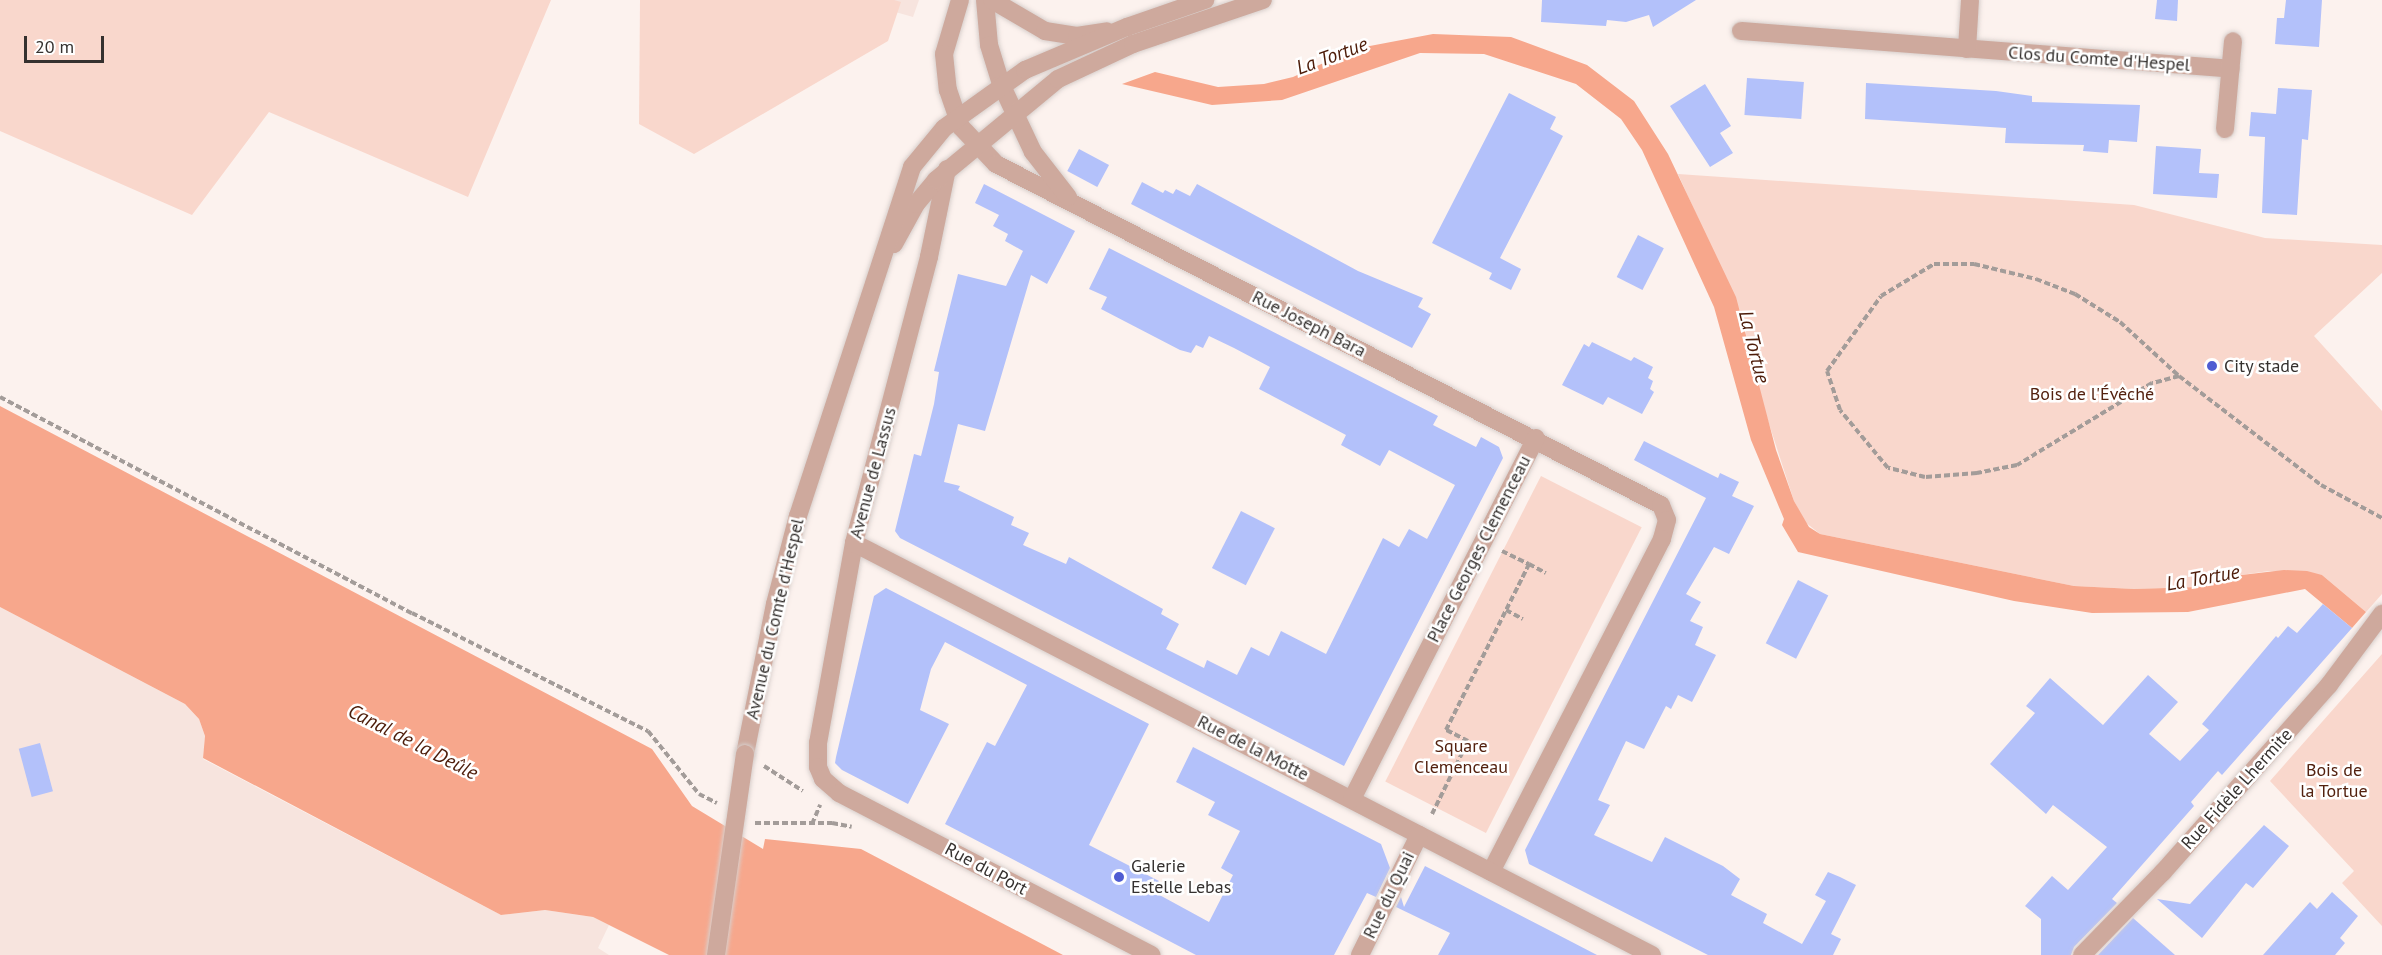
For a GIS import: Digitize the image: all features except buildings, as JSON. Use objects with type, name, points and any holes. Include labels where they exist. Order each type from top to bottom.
[{"type":"street","points":[[956,118],[948,90],[944,54],[960,0]]},
{"type":"street","points":[[985,0],[989,45],[1001,84]]},
{"type":"street","points":[[992,0],[1029,24],[1061,35],[1089,35],[1126,27]]},
{"type":"street","name":"Avenue du Comte d'Hespel","points":[[716,955],[745,754],[793,535],[872,292],[903,185],[921,153],[956,118],[1001,84],[1040,62],[1126,27],[1205,0]]},
{"type":"street","name":"Avenue du Comte d'Hespel","points":[[872,292],[916,204],[947,169],[974,145],[1058,79],[1098,58],[1263,0]]},
{"type":"street","points":[[1967,49],[1970,0]]},
{"type":"street","name":"Clos du Comte d'Hespel","points":[[1741,31],[2231,69]]},
{"type":"street","points":[[2224,129],[2234,41]]},
{"type":"street","name":"Rue Joseph Bara","points":[[1001,84],[1041,165],[1083,210]]},
{"type":"street","name":"Rue Joseph Bara","points":[[956,118],[974,145],[996,164],[1536,438]]},
{"type":"street","name":"Avenue de Lassus","points":[[823,779],[818,767],[818,743],[854,543],[929,257],[947,169]]},
{"type":"street","name":"Place Georges Clemenceau","points":[[1352,799],[1536,438],[1656,500],[1667,520],[1662,539],[1491,872]]},
{"type":"street","name":"Rue de la Motte","points":[[854,543],[1652,955]]},
{"type":"street","name":"Rue Fidèle Lhermite","points":[[2082,955],[2163,872],[2343,669],[2382,614]]},
{"type":"street","name":"Rue du Port","points":[[823,779],[839,793],[1151,955]]},
{"type":"street","name":"Rue du Quai","points":[[1359,955],[1419,834]]},
{"type":"path","points":[[2179,376],[2142,389],[2017,465],[1925,477],[1888,468],[1840,410],[1827,370],[1881,296],[1934,264],[1974,264],[2036,279],[2075,294],[2120,322],[2179,376],[2321,484],[2382,518]]},
{"type":"path","points":[[0,397],[412,613],[648,731],[699,794],[720,805]]},
{"type":"path","points":[[1432,814],[1468,741],[1446,730],[1528,564],[1546,573]]},
{"type":"path","points":[[1506,610],[1523,619]]},
{"type":"path","points":[[765,766],[822,802]]},
{"type":"path","points":[[752,823],[832,823],[855,828]]},
{"type":"shaded area","points":[[853,0],[919,0],[913,17]]},
{"type":"shaded area","points":[[0,607],[185,704],[199,719],[205,736],[203,759],[501,915],[545,910],[593,917],[609,925],[598,948],[609,955],[0,955]]},
{"type":"green space","points":[[0,0],[551,0],[468,197],[269,112],[192,215],[0,131]]},
{"type":"green space","points":[[640,0],[894,0],[901,2],[888,41],[694,154],[639,124]]},
{"type":"green space","name":"Bois de l'Évêché","points":[[1678,174],[2134,205],[2265,238],[2382,245],[2382,273],[2314,336],[2382,411],[2382,594],[2366,612],[2322,575],[2269,571],[2233,576],[2199,587],[2134,589],[2074,586],[1820,534],[1805,522],[1794,501],[1759,393],[1742,316]]},
{"type":"green space","name":"Square Clemenceau","points":[[1541,476],[1642,527],[1486,833],[1385,782]]},
{"type":"green space","name":"Bois de la Tortue","points":[[2382,654],[2382,926],[2342,883],[2354,871],[2270,781]]},
{"type":"water","points":[[1433,34],[1511,37],[1587,65],[1634,101],[1668,154],[1736,297],[1776,450],[1794,501],[1809,527],[1820,534],[2074,586],[2134,589],[2199,587],[2233,576],[2284,570],[2307,571],[2322,575],[2366,612],[2352,628],[2305,589],[2188,612],[2092,613],[2014,601],[1798,552],[1782,525],[1784,519],[1751,440],[1714,307],[1642,150],[1621,119],[1576,84],[1484,54],[1420,53],[1282,100],[1212,105],[1122,84],[1155,72],[1218,87],[1264,84],[1293,77],[1354,49]]},
{"type":"water","name":"Canal de la Deûle","points":[[0,406],[652,749],[692,806],[763,849],[765,839],[861,849],[1063,955],[669,955],[593,917],[545,910],[501,915],[203,758],[205,736],[199,719],[185,704],[0,607]]},
{"type":"place","name":"City stade","points":[[2212,366]]},
{"type":"place","name":"Galerie Estelle Lebas","points":[[1119,877]]},
{"type":"water label","name":"La Tortue","points":[[1332,56]]},
{"type":"water label","name":"La Tortue","points":[[1754,347]]},
{"type":"water label","name":"La Tortue","points":[[2203,578]]}]
